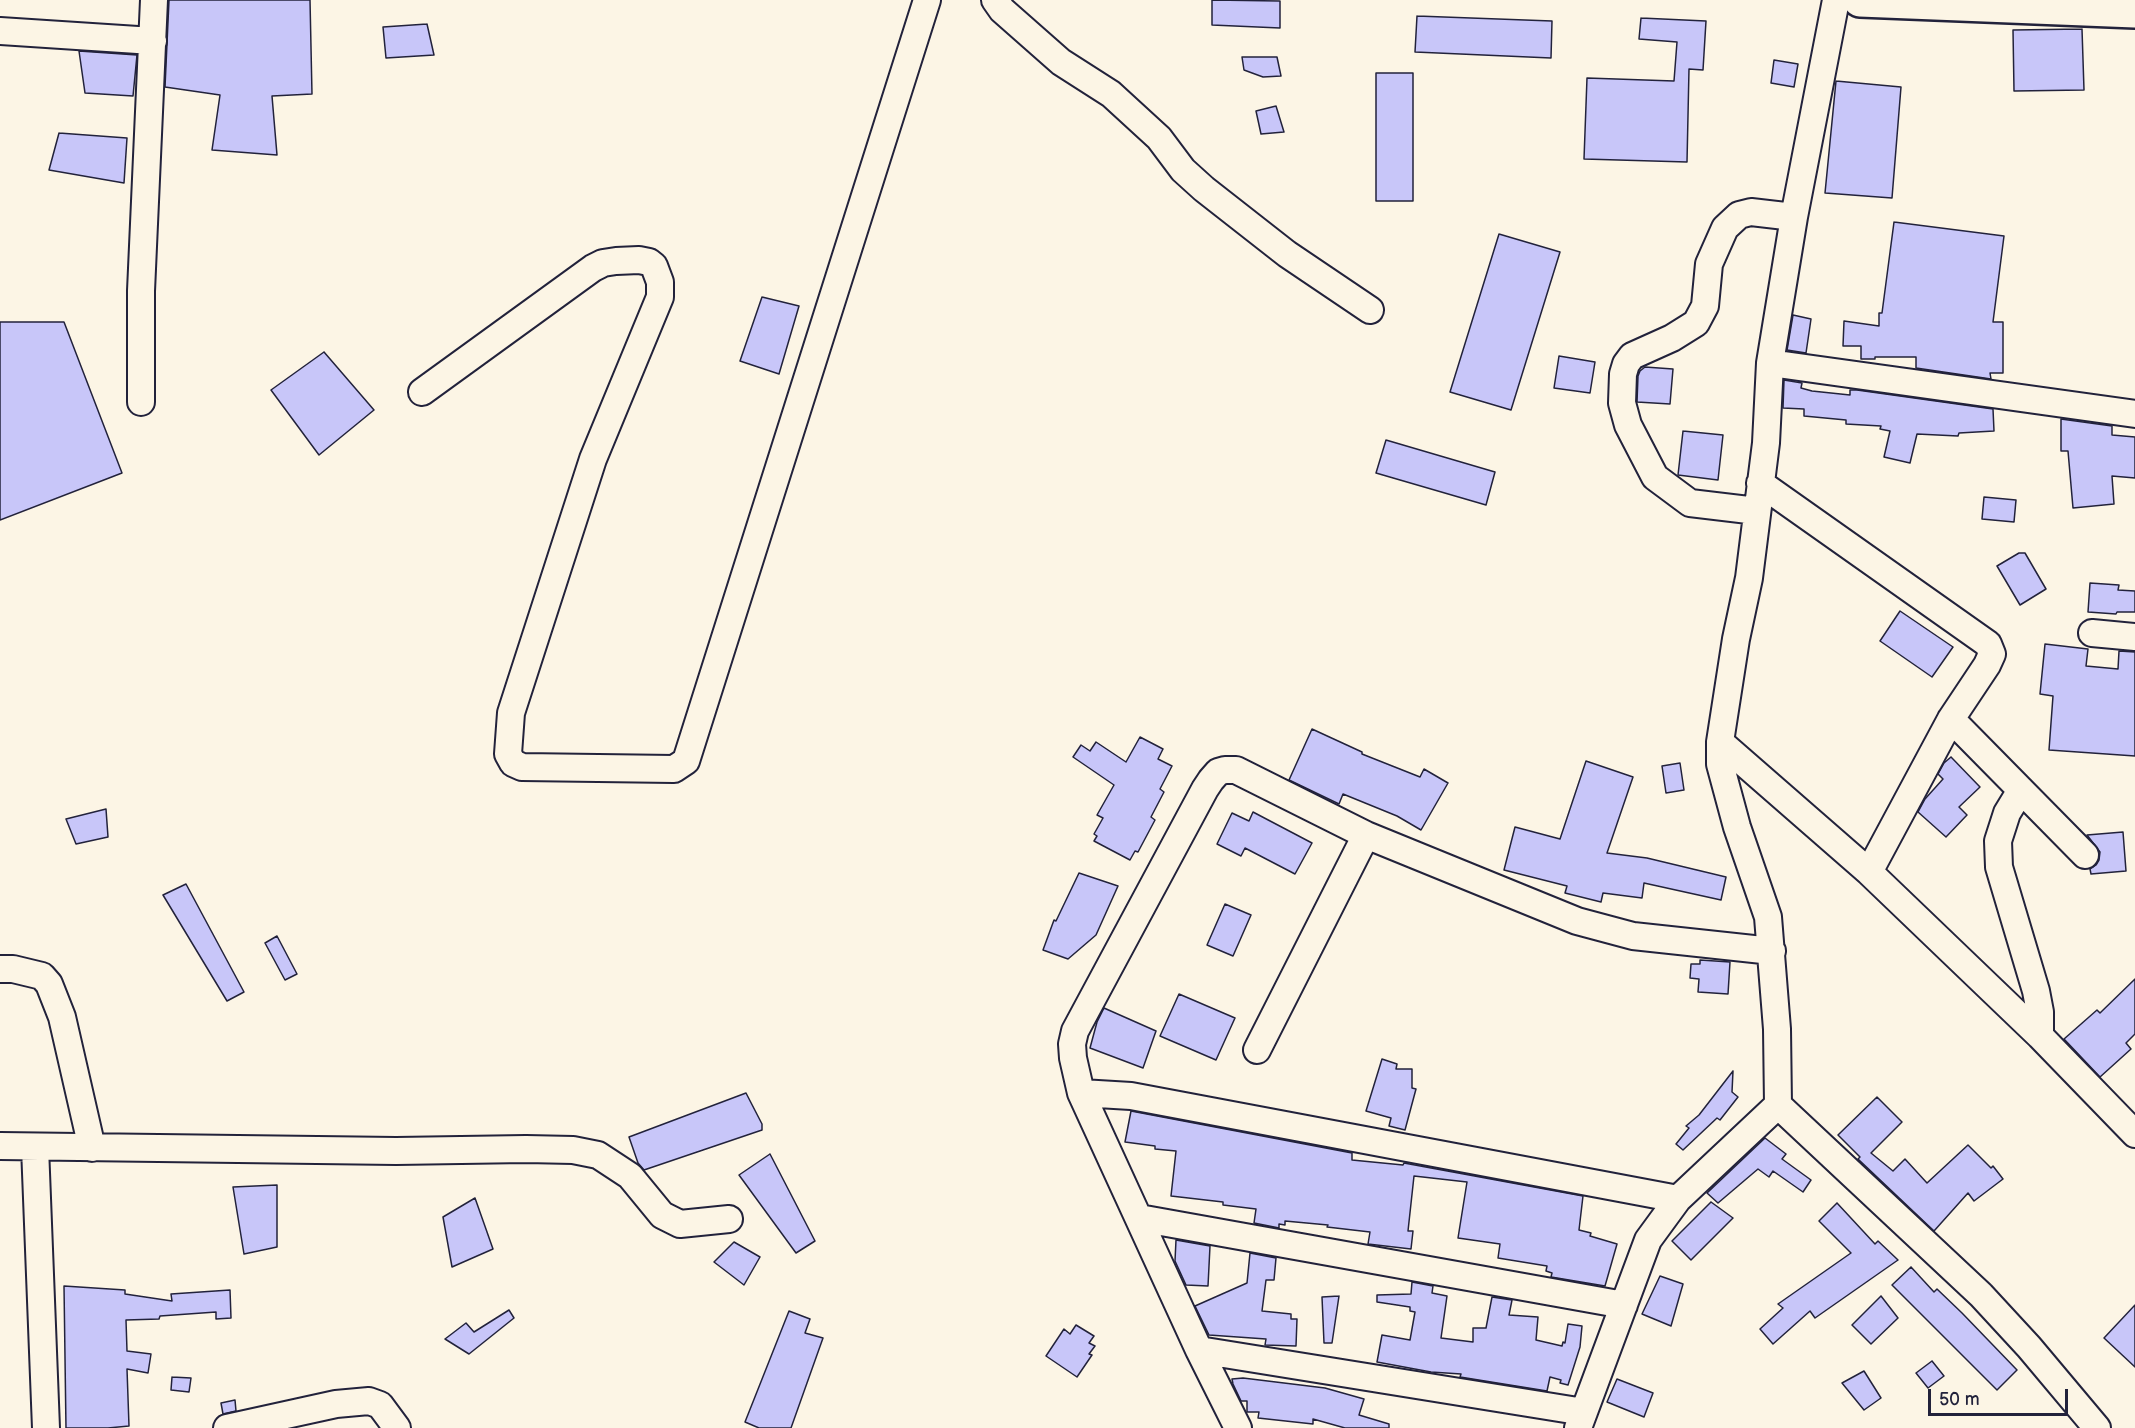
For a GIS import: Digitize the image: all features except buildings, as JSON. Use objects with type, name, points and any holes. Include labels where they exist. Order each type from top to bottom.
[{"type":"highway","points":[[1860,0],[2135,11]]},
{"type":"street","points":[[141,402],[141,291],[154,0]]},
{"type":"street","points":[[422,392],[593,268],[609,262],[639,260],[649,262],[654,266],[660,282],[660,297],[593,459],[511,713],[508,754],[513,763],[522,767],[674,769],[686,760],[927,0]]},
{"type":"street","points":[[995,0],[1002,10],[1061,62],[1111,94],[1159,138],[1183,170],[1204,189],[1287,254],[1370,310]]},
{"type":"street","points":[[1836,0],[1794,217],[1770,363],[1766,443],[1749,578],[1736,639],[1719,742],[1719,764],[1737,827],[1768,917],[1777,1029],[1778,1105],[1981,1295],[2029,1347],[2097,1428]]},
{"type":"street","points":[[0,31],[153,41]]},
{"type":"street","points":[[1757,511],[1690,503],[1655,477],[1628,425],[1622,403],[1623,374],[1632,356],[1672,338],[1696,322],[1705,306],[1709,264],[1725,228],[1739,215],[1751,212],[1794,217]]},
{"type":"street","points":[[1770,363],[2135,414]]},
{"type":"street","points":[[1760,483],[1988,644],[1992,654],[1988,665],[1951,719],[1869,873]]},
{"type":"street","points":[[2092,633],[2135,637]]},
{"type":"street","points":[[1951,719],[2085,855]]},
{"type":"street","points":[[1719,742],[1869,873],[2040,1036],[2135,1134]]},
{"type":"street","points":[[1238,1428],[1199,1350],[1080,1093],[1072,1044],[1076,1031],[1205,789],[1218,772],[1236,770],[1366,835],[1577,921],[1633,936],[1772,951]]},
{"type":"street","points":[[2021,790],[2007,813],[1998,841],[1999,867],[2036,991],[2040,1012],[2040,1036]]},
{"type":"street","points":[[1257,1050],[1366,835]]},
{"type":"street","points":[[0,969],[13,969],[42,976],[49,984],[62,1017],[92,1148]]},
{"type":"street","points":[[1080,1093],[1131,1096],[1678,1199]]},
{"type":"street","points":[[1199,1350],[1581,1420],[1648,1240],[1678,1199],[1778,1105]]},
{"type":"street","points":[[0,1146],[396,1151],[573,1150],[598,1155],[630,1176],[662,1215],[680,1224],[729,1219]]},
{"type":"street","points":[[35,1147],[46,1428]]},
{"type":"street","points":[[1139,1218],[1624,1305]]},
{"type":"street","points":[[238,1427],[336,1404],[369,1401],[380,1405],[397,1428]]}]
